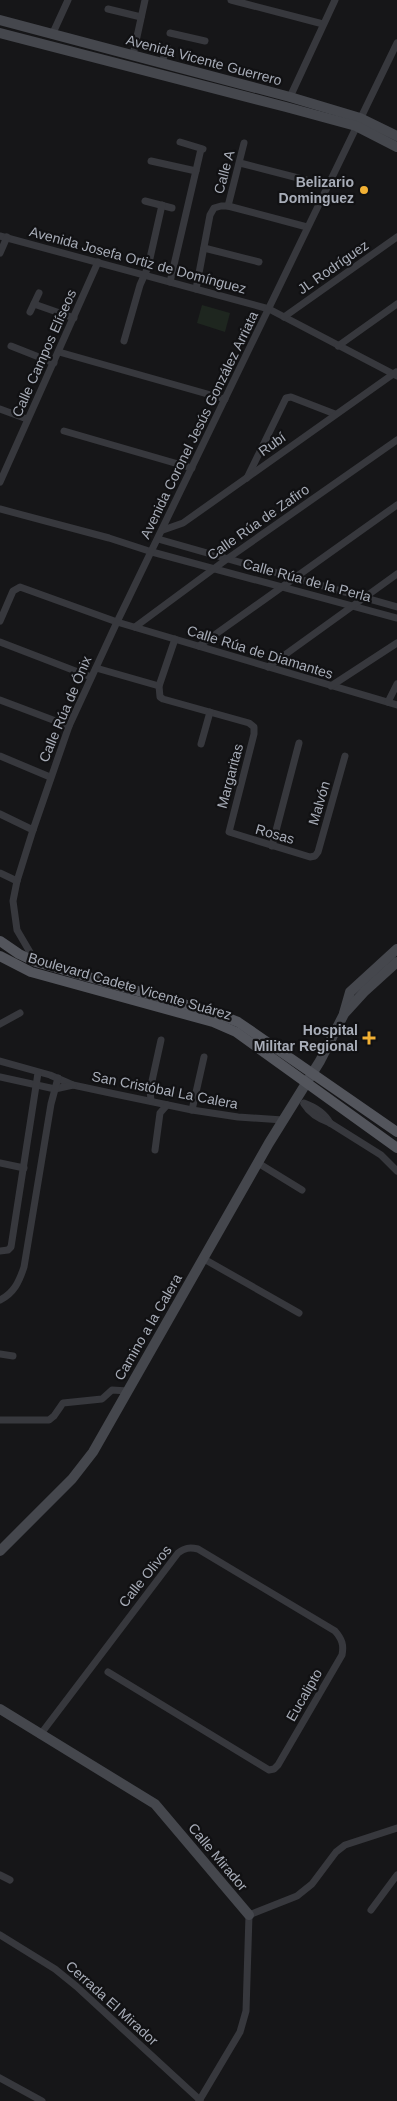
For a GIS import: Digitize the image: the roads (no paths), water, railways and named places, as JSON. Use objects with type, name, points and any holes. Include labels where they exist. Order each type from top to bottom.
[{"type":"main road","name":"Boulevard Cadete Vicente Suárez","points":[[0,941],[19,954],[36,962],[215,1013],[354,1102],[397,1132]]},
{"type":"main road","name":"Boulevard Cadete Vicente Suárez","points":[[0,956],[31,972],[237,1027],[397,1148]]},
{"type":"street","points":[[52,35],[68,0]]},
{"type":"street","points":[[133,56],[146,0]]},
{"type":"street","points":[[231,0],[323,24]]},
{"type":"street","points":[[290,97],[335,0]]},
{"type":"street","points":[[108,8],[141,18]]},
{"type":"street","name":"Avenida Vicente Guerrero","points":[[0,20],[52,35],[104,54],[133,56],[290,97],[397,136]]},
{"type":"street","name":"Avenida Vicente Guerrero","points":[[0,33],[104,54],[358,122],[397,147]]},
{"type":"street","points":[[170,33],[205,41]]},
{"type":"street","name":"Avenida Coronel Jesús González Arriata","points":[[152,552],[397,43]]},
{"type":"street","points":[[162,63],[167,47]]},
{"type":"street","points":[[170,282],[203,149],[180,142]]},
{"type":"street","name":"Calle A","points":[[196,289],[210,214],[214,208],[228,206],[244,143]]},
{"type":"street","points":[[151,161],[196,171]]},
{"type":"street","points":[[240,163],[306,180]]},
{"type":"street","points":[[145,201],[172,208]]},
{"type":"street","points":[[124,341],[140,285],[145,275],[162,205]]},
{"type":"street","points":[[228,206],[308,227]]},
{"type":"street","points":[[0,253],[3,236]]},
{"type":"street","name":"Avenida Josefa Ortiz de Domínguez","points":[[3,236],[269,309],[396,374]]},
{"type":"street","name":"JL Rodríguez","points":[[284,317],[397,237]]},
{"type":"street","points":[[204,248],[259,262]]},
{"type":"street","name":"Calle Campos Elíseos","points":[[0,482],[98,262]]},
{"type":"street","points":[[30,312],[39,293]]},
{"type":"street","points":[[34,304],[74,318]]},
{"type":"street","points":[[338,346],[397,304]]},
{"type":"street","points":[[11,346],[54,363]]},
{"type":"street","points":[[59,352],[225,399]]},
{"type":"street","name":"Rubí","points":[[163,530],[182,523],[246,479],[334,414],[396,374]]},
{"type":"street","points":[[246,479],[286,398],[292,397],[334,414]]},
{"type":"street","points":[[0,409],[27,419]]},
{"type":"street","points":[[64,431],[192,468]]},
{"type":"street","name":"Calle Rúa de Zafiro","points":[[135,627],[214,568],[397,440]]},
{"type":"street","points":[[199,646],[397,505]]},
{"type":"street","name":"Calle Rúa de la Perla","points":[[0,509],[397,618]]},
{"type":"street","name":"Calle Rúa de la Perla","points":[[158,539],[397,607]]},
{"type":"street","name":"Calle Rúa de Ónix","points":[[36,962],[21,939],[14,920],[13,902],[17,881],[50,777],[69,726],[152,552]]},
{"type":"street","points":[[268,667],[397,574]]},
{"type":"street","name":"Calle Rúa de Diamantes","points":[[0,621],[13,591],[16,588],[20,588],[117,622],[397,705]]},
{"type":"street","points":[[176,639],[159,686],[160,696],[163,699],[210,712],[201,744]]},
{"type":"street","points":[[0,642],[91,677]]},
{"type":"street","points":[[331,686],[397,643]]},
{"type":"street","points":[[96,668],[159,686]]},
{"type":"street","points":[[388,702],[397,684]]},
{"type":"street","points":[[0,700],[69,726]]},
{"type":"street","name":"Margaritas","points":[[210,712],[249,724],[254,728],[229,832]]},
{"type":"street","points":[[272,846],[299,744]]},
{"type":"street","points":[[0,756],[50,777]]},
{"type":"street","name":"Malvón","points":[[315,856],[318,852],[345,756]]},
{"type":"street","points":[[0,814],[33,830]]},
{"type":"street","name":"Rosas","points":[[229,832],[272,846],[315,856]]},
{"type":"street","points":[[0,873],[17,881]]},
{"type":"street","points":[[344,1014],[350,992],[397,949]]},
{"type":"street","points":[[344,1014],[365,991],[397,962]]},
{"type":"street","points":[[0,1024],[20,1013]]},
{"type":"street","name":"Camino a la Calera","points":[[0,1551],[72,1479],[100,1442],[283,1120],[300,1101],[344,1014]]},
{"type":"street","points":[[151,1101],[150,1090],[161,1040]]},
{"type":"street","points":[[192,1110],[204,1057]]},
{"type":"street","name":"San Cristóbal La Calera","points":[[0,1060],[58,1078],[73,1085],[167,1105],[238,1117],[283,1120]]},
{"type":"street","points":[[0,1251],[8,1250],[11,1247],[38,1073]]},
{"type":"street","name":"San Cristóbal La Calera","points":[[0,1077],[37,1086],[55,1088],[73,1085]]},
{"type":"street","points":[[0,1300],[10,1295],[19,1282],[24,1267],[58,1078]]},
{"type":"street","points":[[300,1101],[313,1114],[381,1156],[397,1170]]},
{"type":"street","points":[[154,1150],[160,1113],[167,1105]]},
{"type":"street","points":[[0,1163],[24,1168]]},
{"type":"street","points":[[258,1163],[302,1190]]},
{"type":"street","points":[[204,1259],[299,1313]]},
{"type":"street","points":[[0,1354],[13,1356]]},
{"type":"street","points":[[0,1420],[49,1420],[63,1403],[98,1400],[105,1397],[112,1390],[128,1390]]},
{"type":"street","name":"Calle Olivos","points":[[40,1735],[178,1553],[184,1548],[198,1549],[335,1631]]},
{"type":"street","name":"Eucalipto","points":[[108,1672],[264,1768],[274,1769],[342,1655],[341,1638],[335,1631]]},
{"type":"street","name":"Calle Mirador","points":[[0,1709],[155,1804],[249,1915]]},
{"type":"street","points":[[199,2100],[240,2032],[246,2011],[249,1915],[297,1896],[312,1884],[336,1852],[345,1845],[397,1828]]},
{"type":"street","points":[[0,1875],[10,1880]]},
{"type":"street","points":[[371,1910],[397,1875]]},
{"type":"street","name":"Cerrada El Mirador","points":[[0,1935],[54,1969],[76,1986],[199,2100]]},
{"type":"street","points":[[0,2078],[42,2101]]},
{"type":"place","name":"Belizario Dominguez","points":[[364,190]]},
{"type":"place","name":"Hospital Militar Regional","points":[[369,1038]]}]
